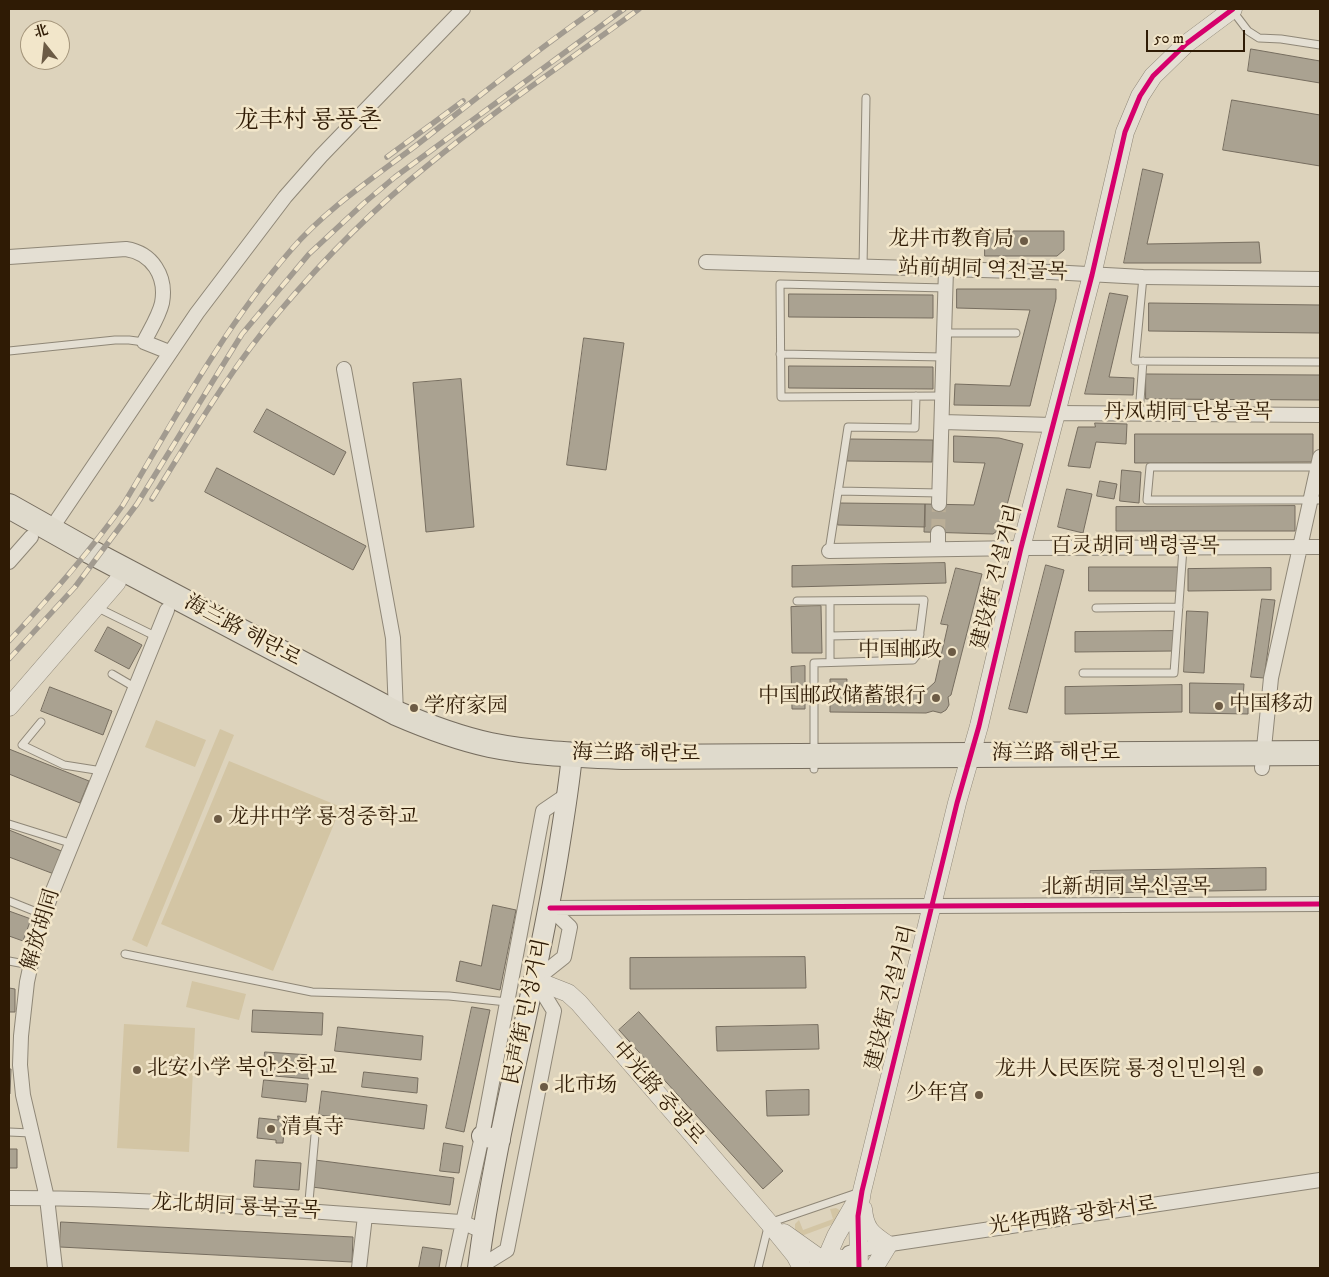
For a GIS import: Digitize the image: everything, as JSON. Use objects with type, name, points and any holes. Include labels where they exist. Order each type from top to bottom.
[{"type":"highway","name":"海兰路 해란로","points":[[9,506],[41,533],[89,568],[366,713],[426,741],[475,755],[533,766],[623,757],[814,763],[1263,761],[1320,768]]},
{"type":"highway","name":"海兰路 해란로","points":[[9,525],[41,533],[88,552],[420,723],[490,745],[571,762]]},
{"type":"highway","name":"海兰路 해란로","points":[[1263,761],[1320,753]]},
{"type":"main road","name":"民声街 민성거리","points":[[478,1268],[491,1138],[535,980],[550,908],[568,794],[571,762]]},
{"type":"street","points":[[9,562],[41,533],[122,426],[197,313],[285,197],[321,156],[463,9]]},
{"type":"street","name":"建设街 건설거리","points":[[862,1191],[931,907],[979,726],[1021,548],[1092,275],[1125,132],[1140,96],[1153,76],[1186,44],[1233,9]]},
{"type":"street","points":[[9,257],[126,248],[144,254],[150,258],[162,281],[162,304],[144,342],[170,352]]},
{"type":"street","name":"站前胡同 역전골목","points":[[706,262],[1050,272],[1143,278],[1320,278]]},
{"type":"street","points":[[939,498],[946,269]]},
{"type":"street","points":[[344,368],[393,638],[396,712]]},
{"type":"street","name":"丹凤胡同 단봉골목","points":[[942,422],[1054,419],[1139,414],[1320,414]]},
{"type":"street","points":[[1263,761],[1271,678],[1300,548],[1315,500],[1319,464]]},
{"type":"street","points":[[938,533],[938,550]]},
{"type":"street","name":"百灵胡同 백령골목","points":[[829,551],[1320,547]]},
{"type":"street","points":[[9,707],[117,582]]},
{"type":"street","name":"解放胡同","points":[[55,1268],[47,1198],[31,1132],[17,1060],[26,982],[44,915],[168,610]]},
{"type":"street","points":[[453,1268],[462,1222],[491,1138],[507,1002],[543,811],[568,794]]},
{"type":"street","name":"北新胡同 북신골목","points":[[550,908],[1320,904]]},
{"type":"street","points":[[478,1268],[507,1250],[554,1011],[535,980]]},
{"type":"street","name":"中光路 중광로","points":[[535,980],[568,993],[579,1003],[769,1223],[795,1255],[802,1268]]},
{"type":"street","name":"光华西路 광화서로","points":[[821,1262],[859,1250],[888,1245],[1320,1180]]},
{"type":"street","points":[[862,1191],[864,1221],[867,1228],[888,1245],[874,1268]]},
{"type":"street","points":[[858,1268],[858,1216],[862,1191]]},
{"type":"street","points":[[821,1262],[862,1191]]},
{"type":"street","name":"龙北胡同 룡북골목","points":[[9,1198],[47,1198],[462,1222]]},
{"type":"street","points":[[359,1268],[365,1216]]},
{"type":"street","points":[[462,1222],[482,1231]]},
{"type":"street","name":"中光路 중광로","points":[[769,1223],[821,1262]]},
{"type":"street","points":[[821,1262],[836,1258],[845,1259],[858,1268]]},
{"type":"lane","points":[[1233,9],[1248,31],[1259,38],[1281,39],[1320,45]]},
{"type":"lane","points":[[863,267],[866,98]]},
{"type":"lane","points":[[1143,278],[1135,361],[1320,362]]},
{"type":"lane","points":[[942,396],[780,397],[780,284],[946,288]]},
{"type":"lane","points":[[944,333],[1016,333]]},
{"type":"lane","points":[[9,351],[115,340],[144,342]]},
{"type":"lane","points":[[780,354],[944,357]]},
{"type":"lane","points":[[1139,414],[1143,361]]},
{"type":"lane","points":[[829,551],[848,427],[916,428],[916,396]]},
{"type":"lane","points":[[1315,500],[1147,500],[1150,468],[1319,464]]},
{"type":"lane","points":[[838,491],[939,498]]},
{"type":"lane","points":[[1083,673],[1174,673],[1183,548]]},
{"type":"lane","points":[[797,602],[924,600],[917,655],[913,660],[814,663],[814,763]]},
{"type":"lane","points":[[830,601],[830,662]]},
{"type":"lane","points":[[96,607],[157,637]]},
{"type":"lane","points":[[1096,608],[1179,607]]},
{"type":"lane","points":[[830,636],[920,634]]},
{"type":"lane","points":[[112,674],[136,688]]},
{"type":"lane","points":[[41,722],[22,745],[64,765],[102,771]]},
{"type":"lane","points":[[9,824],[72,844]]},
{"type":"lane","points":[[9,901],[44,915]]},
{"type":"lane","points":[[124,954],[312,992],[449,996],[507,1002],[530,1002]]},
{"type":"lane","points":[[9,961],[30,965]]},
{"type":"lane","points":[[9,1132],[31,1132]]},
{"type":"lane","points":[[308,1212],[315,1135]]},
{"type":"lane","points":[[758,1268],[769,1223],[862,1191]]},
{"type":"shaded area","points":[[156,720],[206,740],[195,767],[145,747]]},
{"type":"shaded area","points":[[220,729],[234,735],[147,947],[132,940]]},
{"type":"shaded area","points":[[229,761],[341,807],[273,971],[161,924]]},
{"type":"shaded area","points":[[192,981],[246,994],[239,1020],[186,1007]]},
{"type":"shaded area","points":[[124,1024],[195,1028],[189,1152],[117,1148]]},
{"type":"shaded area","points":[[836,1208],[841,1211],[839,1222],[802,1236],[795,1231],[795,1224],[799,1220],[803,1230],[833,1219],[830,1209]]},
{"type":"building","points":[[1251,49],[1320,61],[1320,83],[1248,71]]},
{"type":"building","points":[[1232,100],[1320,115],[1320,166],[1223,150]]},
{"type":"building","points":[[1143,169],[1163,174],[1147,244],[1259,242],[1261,263],[1124,263]]},
{"type":"building","name":"龙井市教育局","points":[[985,231],[1064,231],[1064,250],[1057,256],[985,256]]},
{"type":"building","points":[[957,289],[1056,289],[1056,299],[1030,406],[954,405],[955,384],[1010,386],[1030,310],[957,308]]},
{"type":"building","points":[[1110,293],[1128,296],[1109,377],[1134,378],[1133,395],[1085,394]]},
{"type":"building","points":[[789,294],[933,295],[933,318],[789,317]]},
{"type":"building","points":[[1149,303],[1320,305],[1320,333],[1149,331]]},
{"type":"building","points":[[584,338],[624,343],[606,470],[567,465]]},
{"type":"building","points":[[789,366],[933,367],[933,389],[789,388]]},
{"type":"building","points":[[1146,374],[1320,375],[1320,400],[1146,399]]},
{"type":"building","points":[[461,379],[474,527],[426,532],[413,383]]},
{"type":"building","points":[[267,409],[346,452],[334,475],[254,432]]},
{"type":"building","points":[[1095,423],[1127,424],[1126,444],[1096,442],[1090,468],[1068,466],[1078,427],[1095,427]]},
{"type":"building","points":[[1135,434],[1313,434],[1313,462],[1135,463]]},
{"type":"building","points":[[954,436],[999,438],[1023,444],[1001,528],[993,534],[924,532],[925,504],[974,505],[985,463],[954,462]]},
{"type":"building","points":[[848,439],[933,440],[932,462],[847,461]]},
{"type":"building","points":[[217,468],[366,546],[353,570],[205,492]]},
{"type":"building","points":[[1122,470],[1141,472],[1139,503],[1120,501]]},
{"type":"building","points":[[1100,481],[1117,484],[1114,499],[1097,496]]},
{"type":"building","points":[[1067,489],[1092,494],[1083,533],[1058,527]]},
{"type":"building","points":[[838,503],[925,504],[925,527],[838,525]]},
{"type":"building","points":[[1295,506],[1295,531],[1116,531],[1116,507]]},
{"type":"building","points":[[945,563],[946,583],[792,587],[792,566]]},
{"type":"building","points":[[1046,565],[1064,570],[1027,713],[1009,709]]},
{"type":"building","points":[[1089,567],[1178,567],[1178,591],[1089,591]]},
{"type":"building","name":"中国邮政","points":[[956,568],[982,574],[951,695],[948,697],[949,705],[946,710],[941,713],[933,711],[926,713],[830,712],[830,679],[847,679],[846,693],[874,693],[875,685],[888,685],[888,693],[923,693],[935,682],[948,625],[941,624]]},
{"type":"building","points":[[1271,568],[1271,590],[1188,591],[1188,569]]},
{"type":"building","points":[[1262,599],[1275,600],[1264,678],[1251,677]]},
{"type":"building","points":[[821,606],[822,653],[792,653],[791,607]]},
{"type":"building","points":[[1187,611],[1208,612],[1204,673],[1184,672]]},
{"type":"building","points":[[108,627],[142,645],[129,669],[95,651]]},
{"type":"building","points":[[1174,631],[1174,651],[1075,652],[1075,632]]},
{"type":"building","points":[[805,666],[805,709],[792,709],[791,667]]},
{"type":"building","name":"中国移动","points":[[1190,683],[1244,684],[1243,698],[1248,698],[1248,714],[1190,713]]},
{"type":"building","points":[[1182,685],[1182,712],[1065,714],[1065,687]]},
{"type":"building","points":[[50,687],[112,711],[103,735],[41,711]]},
{"type":"building","points":[[9,749],[89,781],[80,803],[9,774]]},
{"type":"building","points":[[9,830],[64,852],[54,874],[9,857]]},
{"type":"building","points":[[1266,868],[1266,890],[1091,893],[1090,871]]},
{"type":"building","points":[[493,905],[516,910],[500,990],[456,981],[460,961],[481,966]]},
{"type":"building","points":[[9,911],[31,919],[23,941],[9,936]]},
{"type":"building","points":[[805,957],[806,988],[630,989],[630,958]]},
{"type":"building","points":[[9,988],[15,989],[15,1012],[9,1012]]},
{"type":"building","points":[[472,1007],[490,1010],[464,1132],[446,1128]]},
{"type":"building","points":[[253,1010],[323,1013],[322,1035],[252,1032]]},
{"type":"building","points":[[639,1012],[783,1171],[763,1189],[619,1030]]},
{"type":"building","points":[[818,1025],[819,1049],[717,1051],[716,1027]]},
{"type":"building","points":[[338,1027],[423,1036],[421,1060],[335,1051]]},
{"type":"building","points":[[265,1052],[311,1055],[309,1079],[263,1075]]},
{"type":"building","points":[[9,1069],[11,1069],[10,1094],[9,1094]]},
{"type":"building","points":[[364,1072],[418,1078],[417,1093],[362,1087]]},
{"type":"building","points":[[264,1080],[308,1084],[306,1102],[262,1097]]},
{"type":"building","points":[[809,1090],[809,1115],[767,1116],[766,1091]]},
{"type":"building","points":[[322,1091],[427,1105],[424,1129],[319,1115]]},
{"type":"building","name":"清真寺","points":[[278,1116],[285,1117],[283,1143],[276,1143],[276,1140],[257,1138],[259,1118],[278,1120]]},
{"type":"building","points":[[444,1143],[463,1146],[459,1173],[440,1171]]},
{"type":"building","points":[[9,1149],[17,1149],[17,1168],[9,1168]]},
{"type":"building","points":[[256,1160],[301,1163],[299,1190],[254,1187]]},
{"type":"building","points":[[315,1160],[454,1178],[450,1205],[312,1187]]},
{"type":"building","points":[[61,1222],[353,1237],[352,1262],[60,1247]]},
{"type":"building","points":[[423,1247],[442,1250],[439,1268],[419,1268]]},
{"type":"tunnel","points":[[938,533],[939,504]]},
{"type":"railway","points":[[9,641],[68,575],[123,505],[181,406],[222,342],[267,279],[291,250],[335,207],[528,58],[596,9]]},
{"type":"railway","points":[[9,659],[75,587],[137,504],[242,334],[309,254],[395,177],[624,9]]},
{"type":"railway","points":[[152,499],[244,356],[296,292],[331,254],[407,182],[453,145],[505,105],[639,9]]},
{"type":"railway","points":[[387,157],[463,101]]},
{"type":"cycle path","points":[[859,1268],[858,1216],[862,1191],[957,803],[979,726],[1021,548],[1092,275],[1125,132],[1140,96],[1153,76],[1186,44],[1233,9]]},
{"type":"cycle path","points":[[550,908],[1320,904]]},
{"type":"place","name":"龙井市教育局","points":[[1024,241]]},
{"type":"place","name":"中国邮政","points":[[952,652]]},
{"type":"place","name":"中国邮政储蓄银行","points":[[936,698]]},
{"type":"place","name":"中国移动","points":[[1219,706]]},
{"type":"place","name":"学府家园","points":[[414,708]]},
{"type":"place","name":"龙井中学 룡정중학교","points":[[218,819]]},
{"type":"place","name":"北安小学 북안소학교","points":[[137,1070]]},
{"type":"place","name":"龙井人民医院 룡정인민의원","points":[[1258,1071]]},
{"type":"place","name":"北市场","points":[[544,1087]]},
{"type":"place","name":"少年宫","points":[[979,1095]]},
{"type":"place","name":"清真寺","points":[[271,1129]]},
{"type":"district","name":"龙丰村 룡풍촌","points":[[308,122]]}]
